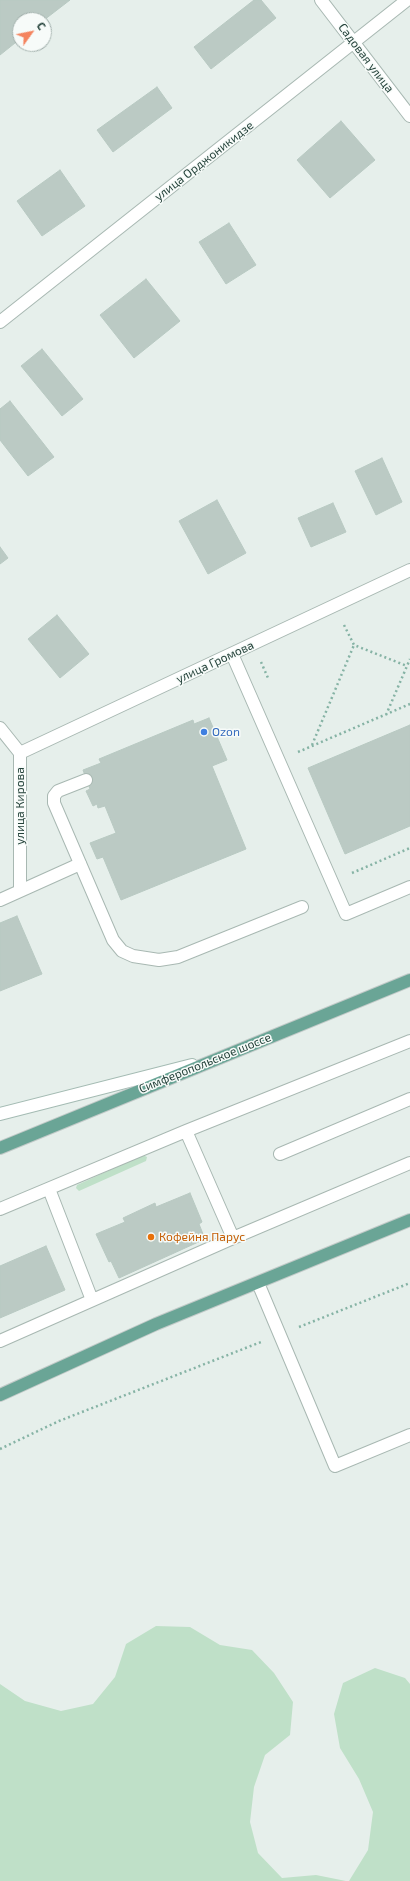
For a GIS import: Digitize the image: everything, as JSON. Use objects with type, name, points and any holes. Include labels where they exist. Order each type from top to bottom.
[{"type":"main road","name":"Симферопольское шоссе","points":[[0,1148],[410,980]]},
{"type":"main road","points":[[0,1395],[156,1324],[410,1220]]},
{"type":"street","name":"Садовая улица","points":[[321,0],[410,116]]},
{"type":"street","name":"улица Орджоникидзе","points":[[0,322],[407,0]]},
{"type":"street","name":"улица Громова","points":[[20,753],[410,570]]},
{"type":"street","points":[[232,654],[346,914],[410,887]]},
{"type":"street","name":"улица Кирова","points":[[0,728],[20,753],[20,891]]},
{"type":"street","points":[[86,780],[58,791],[54,796],[54,803],[114,940],[122,951],[133,956],[159,960],[178,957],[302,908]]},
{"type":"street","points":[[0,900],[80,864]]},
{"type":"street","points":[[0,1209],[186,1131],[410,1041]]},
{"type":"street","points":[[0,1114],[212,1060]]},
{"type":"street","points":[[280,1154],[410,1098]]},
{"type":"street","points":[[186,1131],[233,1238]]},
{"type":"street","points":[[0,1341],[233,1238],[410,1163]]},
{"type":"street","points":[[49,1189],[92,1300]]},
{"type":"street","points":[[258,1283],[335,1466],[410,1435]]},
{"type":"path","points":[[334,606],[354,645],[407,666]]},
{"type":"path","points":[[312,746],[354,645]]},
{"type":"path","points":[[386,715],[410,659]]},
{"type":"path","points":[[298,752],[410,704]]},
{"type":"path","points":[[331,882],[410,848]]},
{"type":"path","points":[[0,1449],[59,1421],[410,1283]]},
{"type":"green space","points":[[143,1155],[147,1157],[146,1161],[79,1191],[76,1188],[77,1185]]},
{"type":"green space","points":[[156,1626],[190,1627],[220,1645],[252,1650],[274,1673],[293,1702],[290,1735],[265,1755],[254,1787],[250,1822],[258,1853],[282,1878],[316,1875],[346,1881],[0,1881],[0,1684],[25,1701],[61,1711],[93,1704],[115,1677],[126,1644]]},
{"type":"green space","points":[[375,1668],[405,1678],[410,1684],[410,1881],[349,1881],[368,1850],[373,1812],[359,1779],[340,1748],[334,1714],[343,1683]]},
{"type":"building","points":[[0,0],[70,0],[52,14],[52,12],[12,12],[12,45],[0,55]]},
{"type":"building","points":[[254,0],[261,0],[276,18],[211,69],[194,47]]},
{"type":"building","points":[[157,87],[172,108],[113,152],[97,130]]},
{"type":"building","points":[[341,121],[375,160],[330,198],[297,160]]},
{"type":"building","points":[[60,170],[85,206],[42,236],[17,201]]},
{"type":"building","points":[[229,223],[256,265],[226,284],[199,242]]},
{"type":"building","points":[[146,279],[180,321],[134,358],[100,315]]},
{"type":"building","points":[[42,349],[83,399],[62,416],[21,366]]},
{"type":"building","points":[[10,401],[54,457],[28,476],[0,440],[0,409]]},
{"type":"building","points":[[382,458],[402,502],[376,515],[355,471]]},
{"type":"building","points":[[217,500],[246,553],[208,574],[179,521]]},
{"type":"building","points":[[333,503],[346,532],[311,547],[298,518]]},
{"type":"building","points":[[0,547],[8,558],[0,564]]},
{"type":"building","points":[[57,615],[89,654],[60,678],[28,639]]},
{"type":"building","points":[[209,718],[227,760],[212,766],[246,849],[121,900],[103,857],[97,859],[90,843],[116,833],[105,806],[98,808],[97,804],[93,806],[86,791],[90,789],[83,770],[101,763],[99,759],[193,720],[194,724]]},
{"type":"building","points":[[410,725],[410,826],[345,854],[308,768]]},
{"type":"building","points":[[17,916],[42,974],[0,991],[0,923]]},
{"type":"building","name":"Кофейня Парус","points":[[190,1193],[202,1222],[199,1224],[205,1239],[119,1278],[111,1261],[109,1262],[96,1234],[125,1222],[123,1218],[155,1203],[156,1207]]},
{"type":"building","points":[[46,1246],[65,1290],[0,1318],[0,1266]]},
{"type":"place","name":"Ozon","points":[[204,732]]},
{"type":"place","name":"Кофейня Парус","points":[[151,1237]]}]
